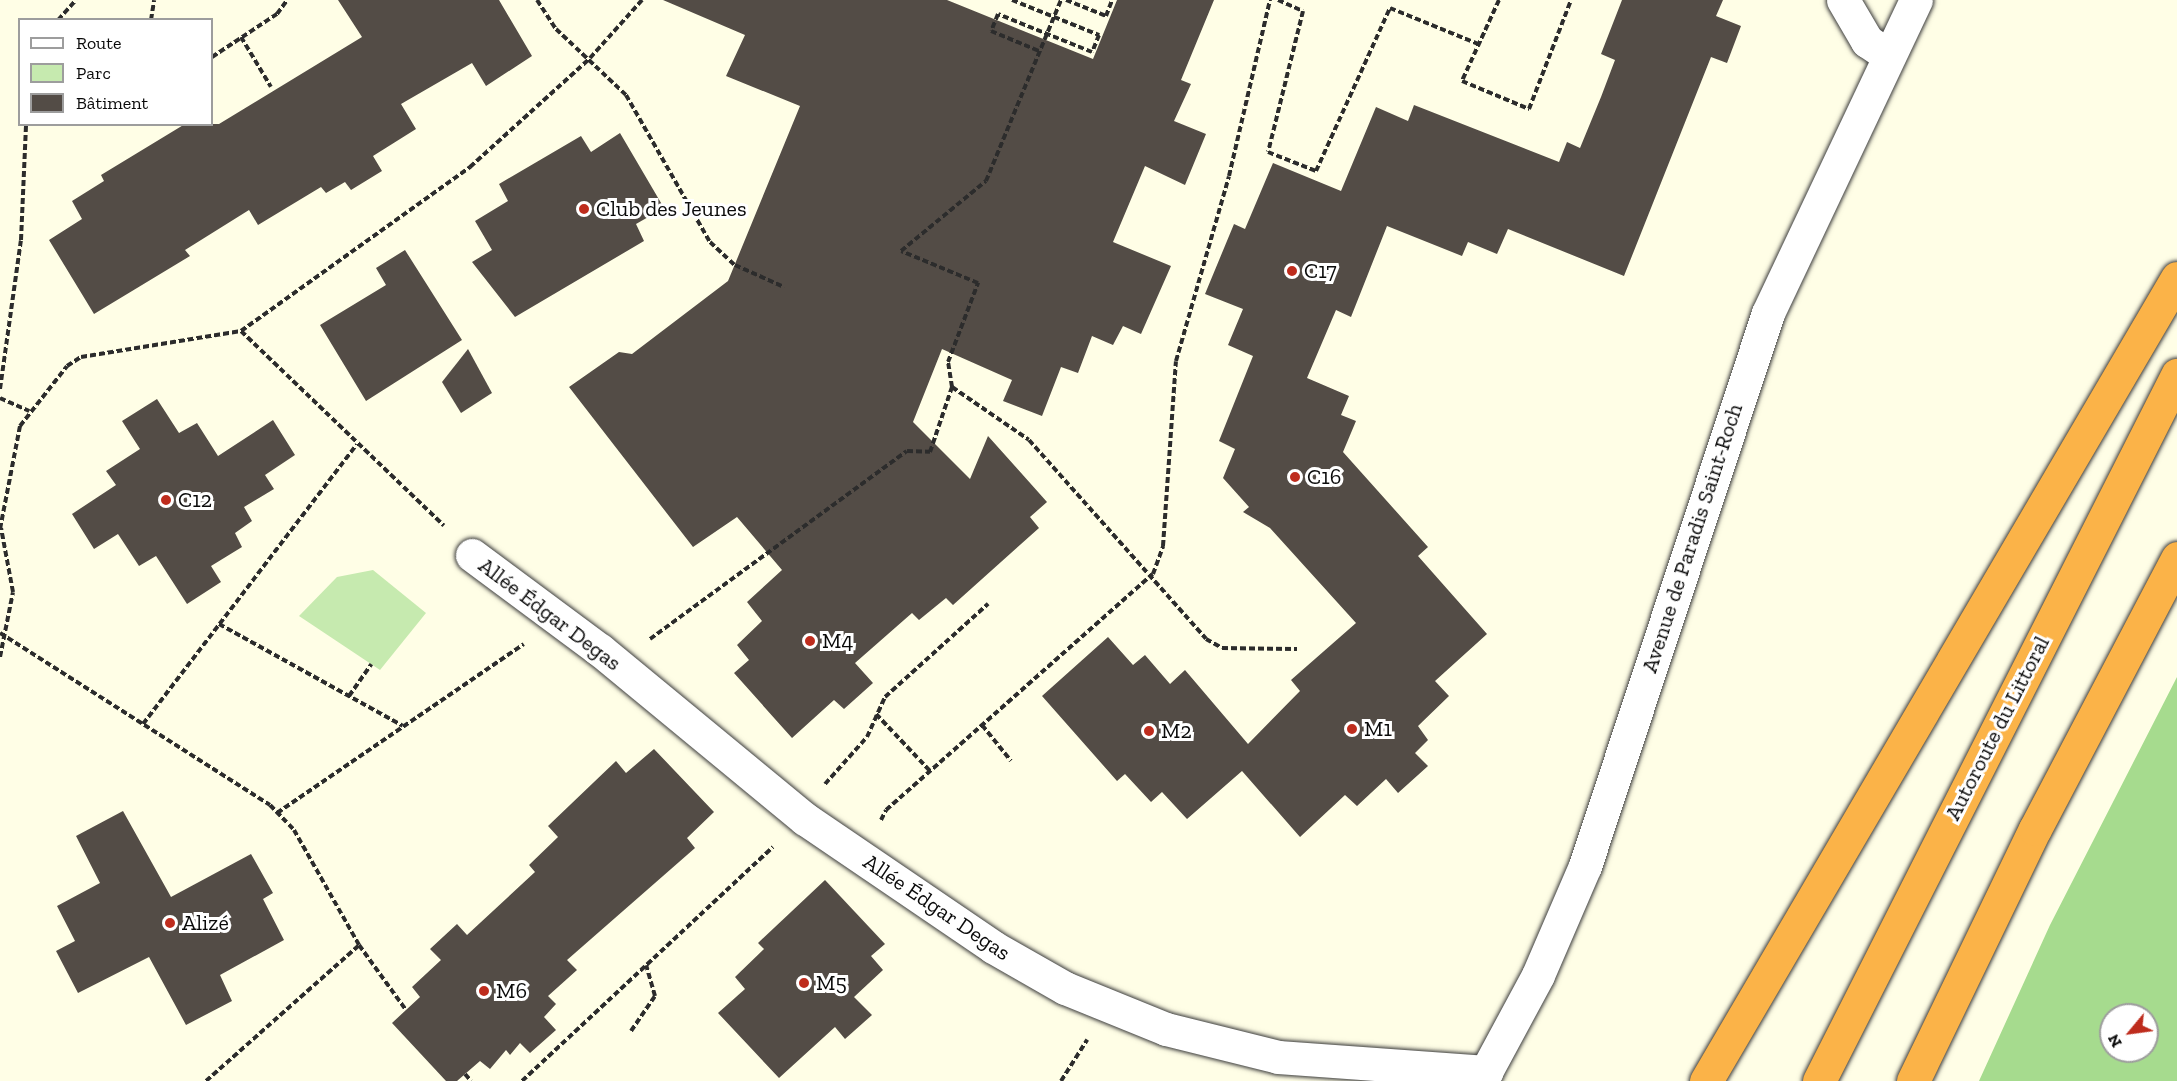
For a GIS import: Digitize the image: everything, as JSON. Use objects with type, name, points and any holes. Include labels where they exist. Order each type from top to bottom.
[{"type":"highway","points":[[1706,1081],[2177,278]]},
{"type":"highway","name":"Autoroute du Littoral","points":[[1819,1081],[2177,375]]},
{"type":"highway","points":[[1913,1081],[2034,829],[2177,558]]},
{"type":"street","points":[[1843,0],[1867,41],[1888,55]]},
{"type":"street","name":"Avenue de Paradis Saint-Roch","points":[[1483,1076],[1538,975],[1585,866],[1768,313],[1888,55],[1916,0]]},
{"type":"street","name":"Allée Édgar Degas","points":[[472,555],[615,662],[805,819],[993,947],[1065,988],[1166,1029],[1278,1057],[1483,1076]]},
{"type":"path","points":[[60,18],[76,0]]},
{"type":"path","points":[[151,18],[154,0]]},
{"type":"path","points":[[213,56],[277,14],[286,0]]},
{"type":"path","points":[[537,0],[556,29],[590,58],[626,95],[710,242],[735,265],[784,287]]},
{"type":"path","points":[[0,657],[8,637],[14,592],[0,529],[20,426],[29,411],[67,366],[81,357],[241,331],[470,167],[590,58],[642,0]]},
{"type":"path","points":[[1012,0],[1099,34],[1092,52],[998,14],[991,31],[1039,51]]},
{"type":"path","points":[[615,662],[907,451],[930,452],[952,387],[948,362],[978,283],[901,251],[986,181],[1061,0]]},
{"type":"path","points":[[1065,0],[1106,16],[1112,0]]},
{"type":"path","points":[[862,857],[886,810],[1153,574],[1163,546],[1176,361],[1229,176],[1270,0]]},
{"type":"path","points":[[1278,0],[1303,11],[1268,152],[1317,171],[1390,8],[1478,44]]},
{"type":"path","points":[[1499,0],[1462,81],[1528,109],[1571,0]]},
{"type":"path","points":[[242,37],[271,87]]},
{"type":"path","points":[[0,389],[21,240],[26,126]]},
{"type":"path","points":[[241,331],[472,555]]},
{"type":"path","points":[[952,387],[1029,440],[1153,574],[1206,639],[1222,648],[1297,649]]},
{"type":"path","points":[[0,398],[29,411]]},
{"type":"path","points":[[143,724],[357,444]]},
{"type":"path","points":[[817,793],[867,737],[885,697],[988,604]]},
{"type":"path","points":[[277,813],[559,619]]},
{"type":"path","points":[[219,624],[403,726]]},
{"type":"path","points":[[0,633],[277,813],[294,830],[359,945],[406,1010]]},
{"type":"path","points":[[349,696],[370,664]]},
{"type":"path","points":[[876,714],[930,771]]},
{"type":"path","points":[[982,725],[1011,761]]},
{"type":"path","points":[[522,1081],[782,839]]},
{"type":"path","points":[[206,1081],[359,945]]},
{"type":"path","points":[[631,1031],[655,996],[646,965]]},
{"type":"path","points":[[465,1074],[471,1081]]},
{"type":"path","points":[[528,1076],[533,1081]]},
{"type":"green space","points":[[373,570],[426,613],[380,670],[299,616],[337,577]]},
{"type":"green space","points":[[2177,677],[2177,1081],[1979,1081],[2050,925]]},
{"type":"building","points":[[338,0],[499,0],[532,56],[486,86],[472,63],[401,104],[416,129],[373,156],[382,171],[351,190],[345,182],[326,193],[321,187],[258,225],[249,210],[185,250],[190,256],[94,314],[49,240],[82,219],[72,201],[104,181],[101,175],[182,126],[219,124],[362,37]]},
{"type":"building","points":[[663,0],[947,0],[1093,59],[1117,0],[1214,0],[1181,80],[1191,84],[1174,121],[1206,134],[1185,185],[1145,166],[1113,242],[1171,266],[1141,334],[1123,326],[1113,345],[1092,336],[1078,373],[1061,367],[1042,416],[1003,401],[1012,380],[942,349],[913,422],[970,479],[988,436],[1047,502],[1030,517],[1039,528],[953,605],[946,598],[919,620],[912,613],[855,663],[873,683],[844,709],[834,700],[792,738],[734,673],[749,660],[737,645],[762,621],[747,602],[782,570],[737,517],[693,547],[569,387],[619,352],[632,354],[728,281],[800,106],[726,76],[745,35]]},
{"type":"building","points":[[1622,0],[1723,0],[1716,16],[1741,26],[1727,63],[1711,57],[1624,276],[1508,229],[1497,254],[1468,242],[1462,256],[1387,226],[1351,317],[1336,310],[1307,378],[1349,396],[1341,415],[1356,421],[1343,452],[1428,547],[1418,556],[1487,634],[1435,681],[1449,696],[1418,726],[1428,740],[1415,753],[1428,766],[1398,793],[1386,779],[1357,806],[1345,795],[1300,837],[1242,771],[1187,819],[1162,792],[1151,802],[1125,774],[1117,781],[1042,696],[1108,637],[1133,665],[1145,655],[1170,684],[1185,670],[1248,744],[1300,691],[1291,680],[1356,623],[1270,528],[1243,512],[1249,507],[1223,478],[1235,449],[1219,441],[1253,356],[1228,345],[1243,309],[1205,294],[1234,224],[1245,229],[1273,163],[1341,191],[1376,107],[1408,121],[1414,105],[1559,162],[1567,142],[1580,148],[1601,97],[1615,60],[1601,54]]},
{"type":"building","points":[[620,133],[664,208],[636,224],[644,241],[515,317],[472,262],[492,250],[475,221],[508,201],[499,184],[581,136],[591,152]]},
{"type":"building","points":[[405,250],[462,340],[366,401],[320,325],[386,285],[376,268]]},
{"type":"building","points":[[468,349],[492,393],[461,413],[442,382]]},
{"type":"building","name":"C12","points":[[157,399],[179,433],[197,423],[218,456],[273,420],[295,455],[265,475],[274,489],[244,507],[252,521],[235,533],[242,547],[211,566],[221,582],[187,604],[156,556],[139,566],[118,534],[94,549],[72,514],[116,485],[106,471],[140,449],[122,421]]},
{"type":"building","points":[[654,749],[714,812],[687,838],[695,848],[567,960],[577,970],[548,996],[556,1004],[544,1017],[556,1030],[530,1053],[520,1043],[510,1055],[506,1050],[490,1069],[480,1061],[457,1081],[446,1081],[392,1023],[420,997],[412,987],[441,960],[430,949],[457,924],[467,935],[535,872],[529,865],[558,837],[548,826],[616,761],[626,773]]},
{"type":"building","name":"Alizé","points":[[123,811],[171,897],[251,854],[273,893],[263,899],[284,940],[220,975],[232,1001],[186,1025],[149,957],[78,993],[56,951],[75,941],[57,906],[100,883],[76,836]]},
{"type":"building","name":"M5","points":[[825,880],[885,944],[871,956],[883,970],[854,997],[872,1015],[845,1039],[835,1027],[779,1078],[718,1013],[745,989],[735,977],[764,949],[758,943]]},
{"type":"place","name":"Club des Jeunes","points":[[584,209]]},
{"type":"place","name":"C17","points":[[1292,271]]},
{"type":"place","name":"C16","points":[[1295,477]]},
{"type":"place","name":"C12","points":[[166,500]]},
{"type":"place","name":"M4","points":[[810,641]]},
{"type":"place","name":"M1","points":[[1352,729]]},
{"type":"place","name":"M2","points":[[1149,731]]},
{"type":"place","name":"Alizé","points":[[170,923]]},
{"type":"place","name":"M5","points":[[804,983]]},
{"type":"place","name":"M6","points":[[484,991]]}]
